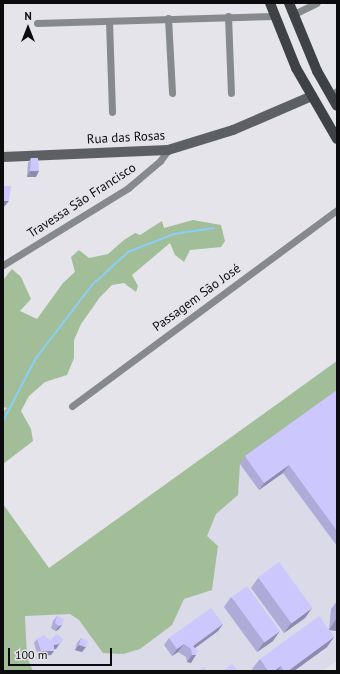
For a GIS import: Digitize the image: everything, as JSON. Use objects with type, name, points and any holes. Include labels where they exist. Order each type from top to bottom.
[{"type":"main road","points":[[270,3],[296,68],[337,139]]},
{"type":"main road","points":[[288,3],[334,93],[337,106]]},
{"type":"street","points":[[294,14],[317,3]]},
{"type":"street","points":[[228,16],[231,93]]},
{"type":"street","points":[[37,23],[228,16],[274,16]]},
{"type":"street","points":[[168,18],[172,93]]},
{"type":"street","points":[[109,20],[112,112]]},
{"type":"street","name":"Rua das Rosas","points":[[3,157],[168,150],[233,130],[312,96]]},
{"type":"street","name":"Travessa São Francisco","points":[[3,265],[128,188],[160,161],[168,150]]},
{"type":"street","name":"Passagem São José","points":[[72,406],[337,210]]},
{"type":"shaded area","points":[[337,360],[337,661],[323,671],[23,671],[4,652],[48,573]]},
{"type":"green space","points":[[193,220],[221,225],[225,241],[221,247],[190,250],[184,262],[175,255],[170,243],[132,275],[138,286],[136,292],[124,283],[112,285],[100,297],[81,324],[74,340],[74,358],[67,375],[45,382],[29,396],[21,411],[31,429],[33,441],[3,464],[3,412],[7,408],[3,407],[3,280],[12,269],[21,277],[31,299],[20,311],[37,319],[63,283],[75,272],[71,257],[79,250],[89,258],[108,254],[124,240],[135,233],[140,235],[162,221],[164,228]]},
{"type":"green space","points":[[337,361],[337,394],[240,464],[238,495],[216,514],[207,536],[218,546],[212,590],[184,599],[172,625],[140,649],[123,654],[103,653],[79,620],[70,614],[25,616],[27,657],[33,671],[3,671],[3,504],[49,568]]},
{"type":"building","points":[[31,158],[38,158],[39,171],[30,171]]},
{"type":"building","points":[[3,186],[11,186],[9,201],[3,201]]},
{"type":"building","points":[[337,390],[337,531],[289,465],[264,483],[245,456]]},
{"type":"building","points":[[279,562],[313,608],[291,623],[258,577]]},
{"type":"building","points":[[247,586],[280,631],[265,642],[232,597]]},
{"type":"building","points":[[211,608],[223,624],[193,646],[198,651],[196,655],[192,655],[191,649],[184,644],[177,649],[169,638]]},
{"type":"building","points":[[57,616],[64,619],[62,625],[59,626],[55,623]]},
{"type":"building","points":[[319,616],[334,637],[288,671],[284,671],[281,666],[274,671],[268,671],[260,659]]},
{"type":"building","points":[[57,634],[63,639],[59,644],[54,645],[54,651],[41,651],[37,639],[44,635],[50,640]]},
{"type":"building","points":[[81,638],[88,641],[86,647],[79,645]]},
{"type":"building","points":[[232,664],[238,671],[223,671]]},
{"type":"building","points":[[204,667],[207,671],[198,671]]},
{"type":"waterway","points":[[3,421],[36,358],[92,285],[128,252],[174,234],[214,228]]}]
